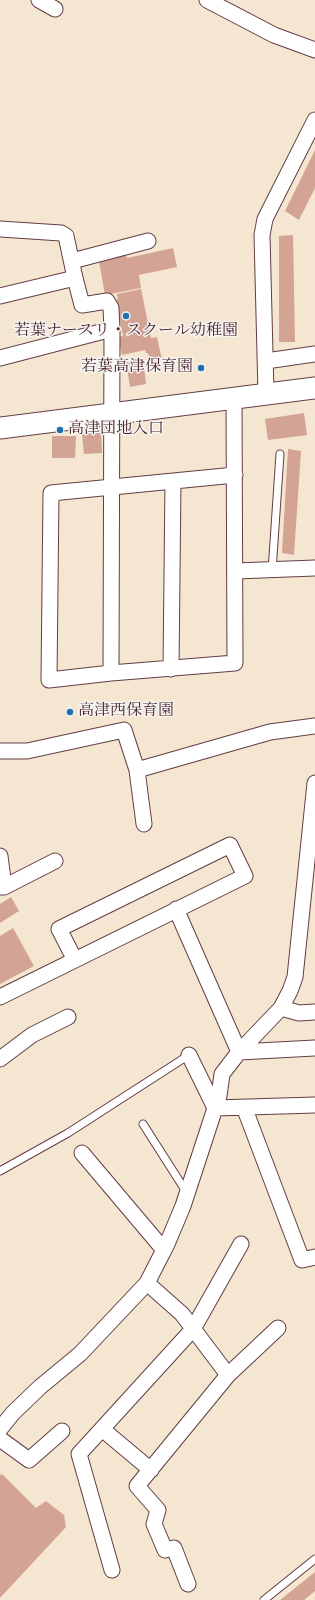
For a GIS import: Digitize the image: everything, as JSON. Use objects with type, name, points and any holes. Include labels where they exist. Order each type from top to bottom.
[{"type":"street","points":[[40,0],[56,10]]},
{"type":"street","points":[[207,0],[274,35],[315,50]]},
{"type":"street","points":[[266,394],[262,235],[265,219],[315,120]]},
{"type":"street","points":[[0,229],[62,233],[66,236],[82,305],[107,301],[111,308],[113,486],[111,673]]},
{"type":"street","points":[[72,261],[148,240]]},
{"type":"street","points":[[0,296],[75,278]]},
{"type":"street","points":[[0,358],[112,329]]},
{"type":"street","points":[[266,361],[315,354]]},
{"type":"street","points":[[0,428],[315,388]]},
{"type":"street","points":[[234,398],[235,475],[235,663],[111,673],[49,680],[51,493],[235,475]]},
{"type":"street","points":[[171,669],[172,481]]},
{"type":"street","points":[[235,571],[272,571],[315,568]]},
{"type":"street","points":[[137,770],[270,732],[315,726]]},
{"type":"street","points":[[0,751],[27,751],[124,730],[137,770],[144,824]]},
{"type":"street","points":[[0,1429],[13,1413],[40,1387],[80,1354],[147,1283],[164,1250],[187,1193],[215,1108],[222,1074],[240,1052],[281,1008],[290,991],[295,977],[315,783]]},
{"type":"street","points":[[0,997],[75,960],[176,909],[244,876],[230,845],[59,929],[75,960]]},
{"type":"street","points":[[0,856],[2,887],[55,861]]},
{"type":"street","points":[[176,909],[240,1052]]},
{"type":"street","points":[[281,1008],[299,1013],[315,1012]]},
{"type":"street","points":[[0,1059],[32,1035],[68,1017]]},
{"type":"street","points":[[240,1052],[315,1048]]},
{"type":"street","points":[[190,1055],[215,1108]]},
{"type":"street","points":[[215,1108],[315,1105]]},
{"type":"street","points":[[244,1107],[302,1260],[315,1257]]},
{"type":"street","points":[[82,1153],[164,1250]]},
{"type":"street","points":[[112,1570],[79,1454],[193,1329],[241,1244]]},
{"type":"street","points":[[147,1283],[182,1314],[228,1375]]},
{"type":"street","points":[[188,1584],[174,1548],[164,1550],[154,1524],[158,1510],[138,1486],[228,1375],[278,1328]]},
{"type":"street","points":[[102,1429],[151,1470]]},
{"type":"street","points":[[0,1439],[29,1460],[62,1431]]},
{"type":"lane","points":[[272,571],[280,454]]},
{"type":"lane","points":[[0,1171],[68,1133],[190,1055]]},
{"type":"lane","points":[[143,1124],[187,1193]]},
{"type":"lane","points":[[264,1600],[315,1559]]},
{"type":"building","points":[[315,150],[315,188],[299,220],[285,211]]},
{"type":"building","points":[[293,235],[295,342],[279,342],[279,236]]},
{"type":"building","points":[[173,248],[177,267],[139,275],[141,288],[105,295],[99,261],[126,255],[127,258]]},
{"type":"building","points":[[141,289],[151,338],[157,337],[162,360],[150,362],[148,353],[146,353],[145,350],[122,355],[118,337],[123,336],[116,300],[118,299],[117,294]]},
{"type":"building","points":[[143,360],[146,384],[130,387],[126,362]]},
{"type":"building","points":[[304,413],[307,435],[268,440],[265,419]]},
{"type":"building","points":[[101,433],[102,453],[84,454],[82,434]]},
{"type":"building","points":[[52,436],[76,436],[75,458],[52,458]]},
{"type":"building","points":[[288,449],[301,451],[294,555],[282,553]]},
{"type":"building","points":[[11,897],[19,911],[0,923],[0,904]]},
{"type":"building","points":[[13,928],[34,966],[0,984],[0,936]]},
{"type":"building","points":[[2,1474],[36,1508],[46,1501],[64,1515],[66,1527],[0,1598],[0,1475]]},
{"type":"building","points":[[315,1572],[315,1591],[304,1600],[280,1600]]},
{"type":"place","name":"若葉ナースリ・スクール幼稚園","points":[[126,316]]},
{"type":"place","name":"若葉高津保育園","points":[[201,368]]},
{"type":"place","name":"高津団地入口","points":[[60,430]]},
{"type":"place","name":"高津西保育園","points":[[70,712]]}]
